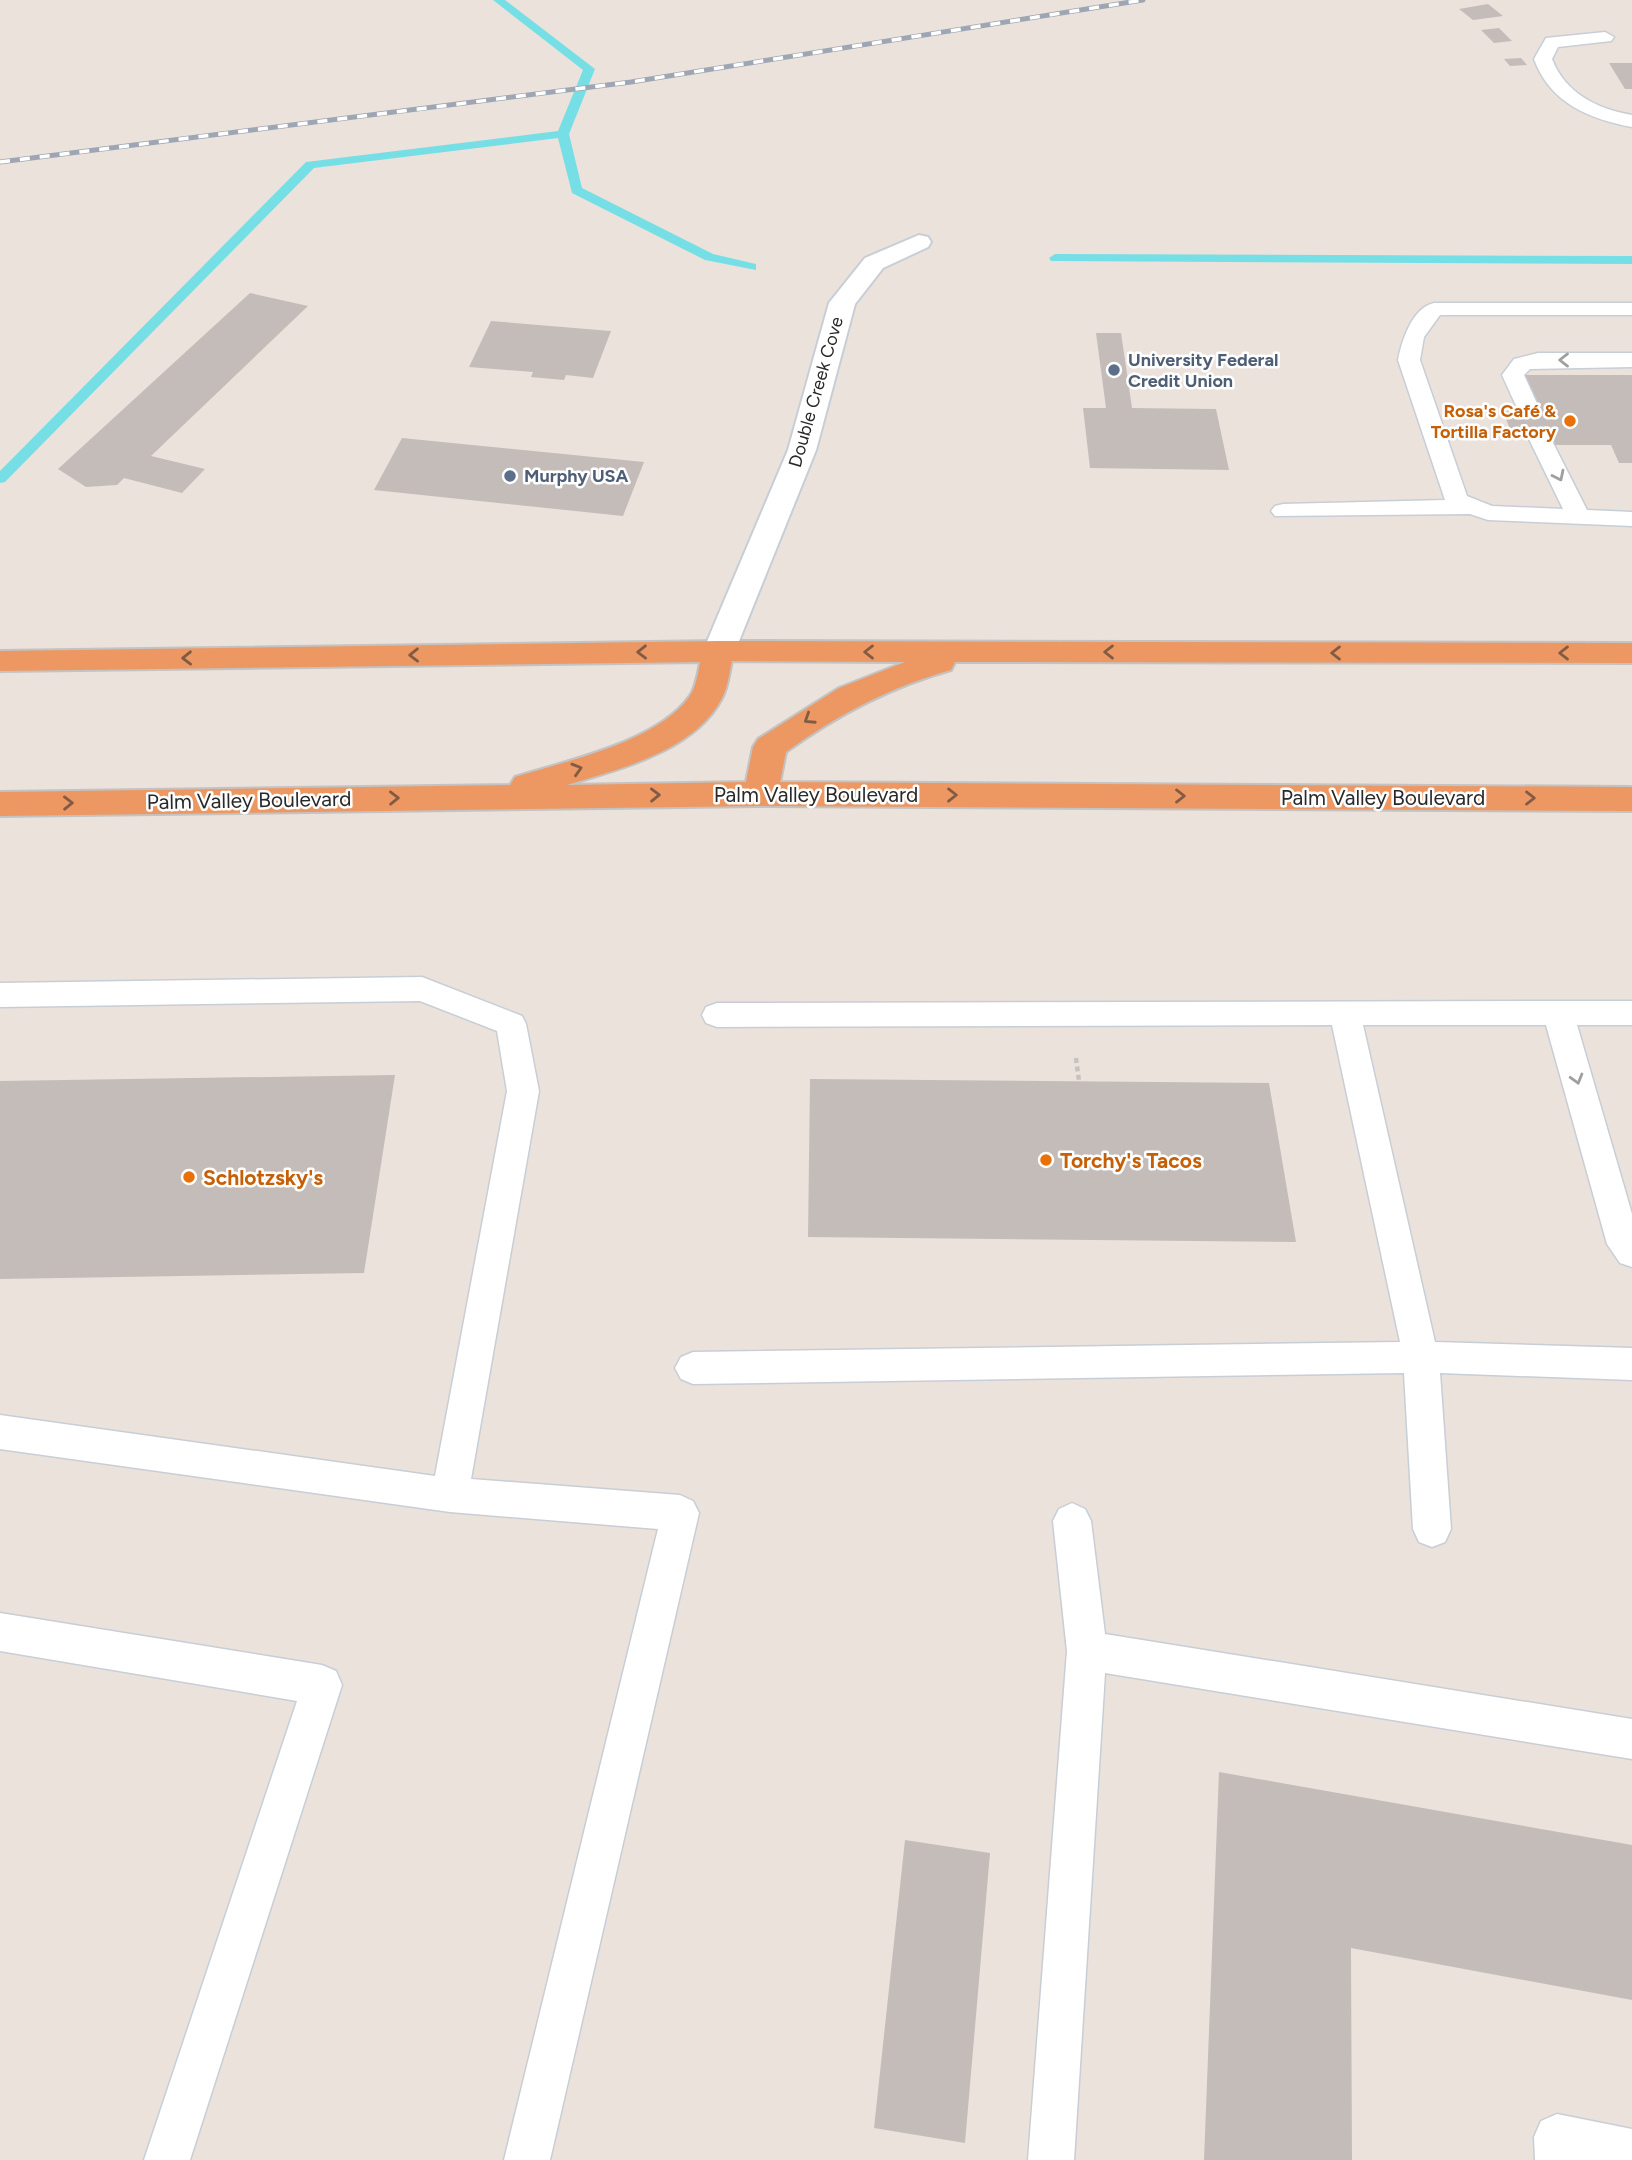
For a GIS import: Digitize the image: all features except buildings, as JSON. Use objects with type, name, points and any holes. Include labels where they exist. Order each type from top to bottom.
[{"type":"highway","points":[[489,797],[594,764],[673,733],[703,702],[719,651]]},
{"type":"highway","points":[[10,663],[719,651],[1632,653]]},
{"type":"highway","points":[[761,794],[770,747],[812,716],[918,668],[987,652]]},
{"type":"highway","name":"Palm Valley Boulevard","points":[[0,804],[761,794],[1632,799]]},
{"type":"street","name":"Double Creek Cove","points":[[719,651],[802,450],[842,303],[874,263],[919,242]]},
{"type":"lane","points":[[1605,37],[1552,42],[1543,59],[1546,74],[1571,98],[1605,117],[1632,121]]},
{"type":"lane","points":[[1632,309],[1434,309],[1413,337],[1409,360],[1457,500],[1488,513],[1632,519]]},
{"type":"lane","points":[[1528,410],[1513,375],[1522,364],[1538,360],[1632,360]]},
{"type":"lane","points":[[1538,435],[1579,517]]},
{"type":"lane","points":[[1283,511],[1474,507]]},
{"type":"lane","points":[[0,995],[422,989],[511,1024],[523,1091],[450,1495]]},
{"type":"lane","points":[[1345,1013],[1421,1357],[1432,1529]]},
{"type":"lane","points":[[1558,1013],[1624,1244],[1632,1253]]},
{"type":"lane","points":[[717,1014],[1632,1013]]},
{"type":"lane","points":[[693,1368],[1421,1357],[1632,1364]]},
{"type":"lane","points":[[0,1432],[450,1495],[680,1513],[527,2160]]},
{"type":"lane","points":[[1051,2160],[1087,1651],[1072,1521]]},
{"type":"lane","points":[[0,1632],[322,1685],[167,2160]]},
{"type":"lane","points":[[1087,1651],[1632,1739]]},
{"type":"lane","points":[[1558,2160],[1557,2137],[1632,2152]]},
{"type":"waterway","points":[[498,0],[589,69],[563,134]]},
{"type":"waterway","points":[[0,479],[310,165],[563,134]]},
{"type":"waterway","points":[[563,134],[576,190],[709,257],[752,267]]},
{"type":"waterway","points":[[1055,258],[1632,260]]},
{"type":"railway","points":[[0,162],[631,82],[1143,0]]},
{"type":"place","name":"University Federal Credit Union","points":[[1114,370]]},
{"type":"place","name":"Rosa's Café & Tortilla Factory","points":[[1570,421]]},
{"type":"place","name":"Murphy USA","points":[[510,476]]},
{"type":"place","name":"Torchy's Tacos","points":[[1046,1160]]},
{"type":"place","name":"Schlotzsky's","points":[[189,1177]]}]
